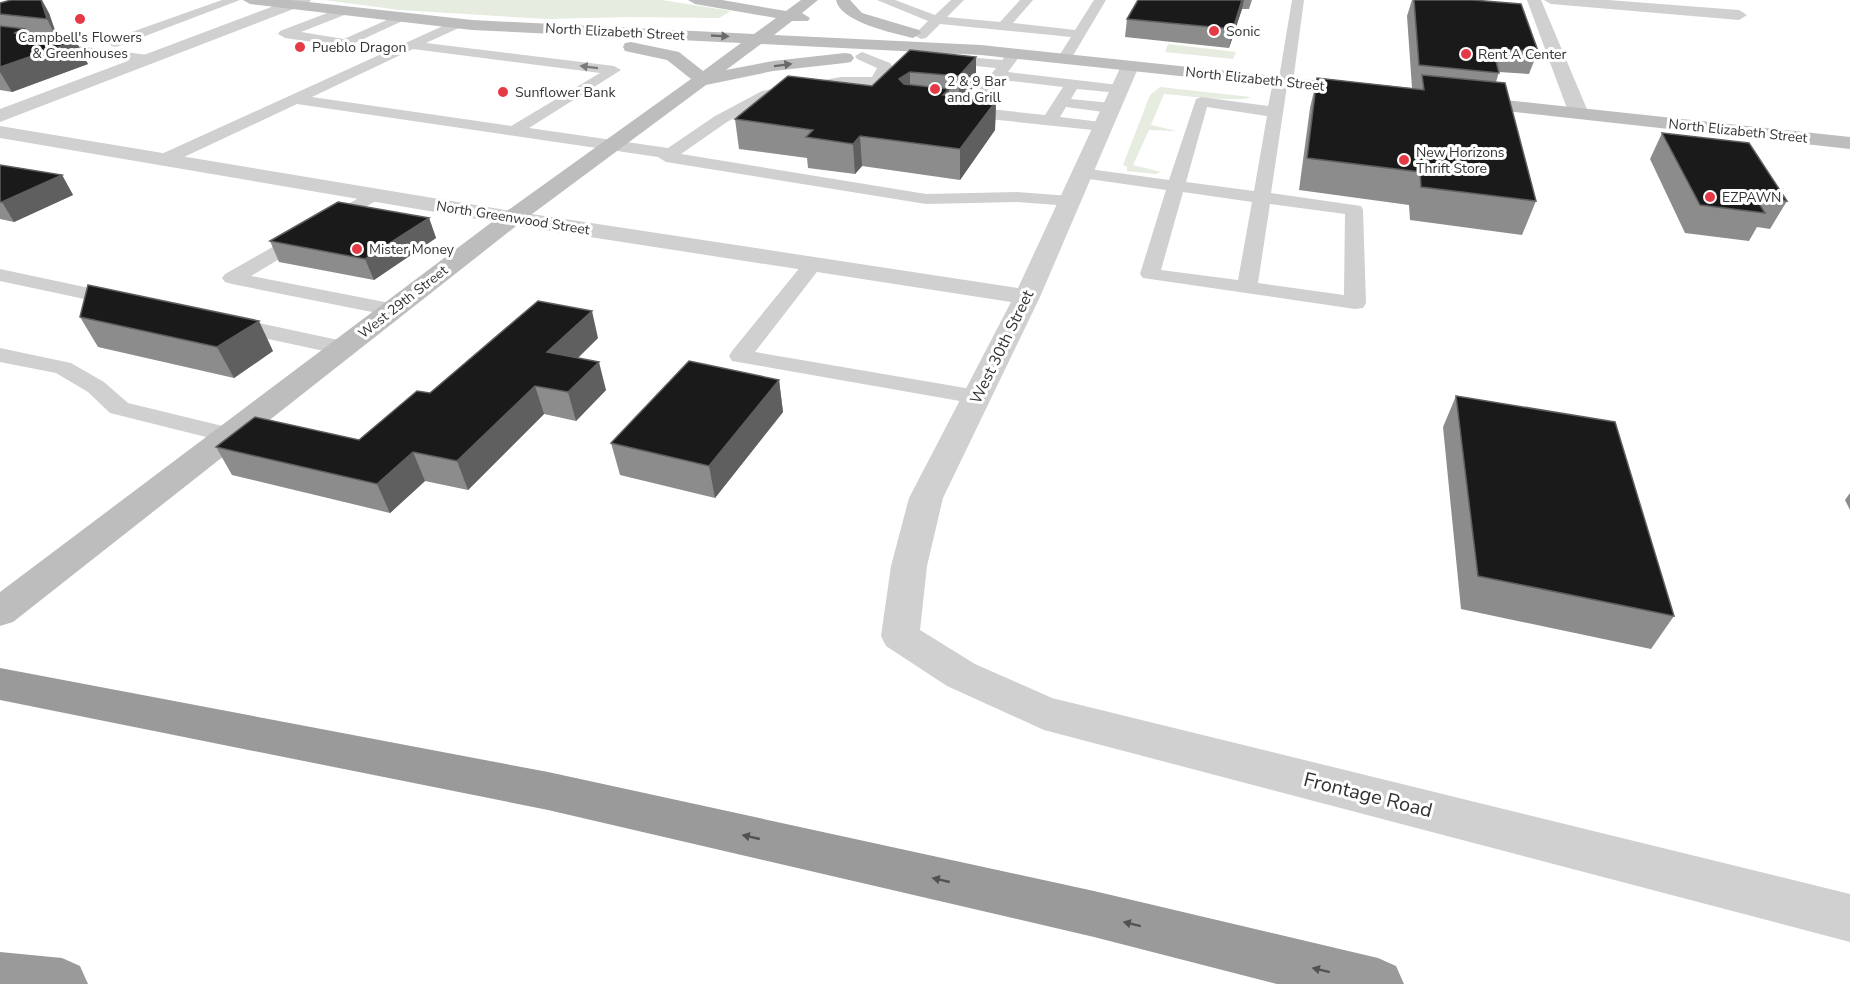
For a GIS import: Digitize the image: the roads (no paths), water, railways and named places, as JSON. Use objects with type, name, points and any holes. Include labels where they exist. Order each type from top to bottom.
[{"type":"highway","points":[[0,684],[548,791],[1094,914],[1378,984]]},
{"type":"highway","points":[[0,977],[62,984]]},
{"type":"main road","name":"North Elizabeth Street","points":[[250,0],[298,2],[343,11],[464,25],[981,50]]},
{"type":"main road","points":[[695,0],[823,22]]},
{"type":"main road","name":"West 29th Street","points":[[0,612],[512,218],[811,0]]},
{"type":"main road","points":[[843,0],[843,3],[857,16],[883,25],[981,50]]},
{"type":"main road","points":[[464,25],[631,47],[673,56],[704,80],[773,66],[862,56],[981,50]]},
{"type":"main road","name":"North Elizabeth Street","points":[[846,26],[981,50],[1006,65],[1064,58],[1116,97],[1283,82],[1376,92]]},
{"type":"main road","name":"North Elizabeth Street","points":[[1446,100],[1850,143]]},
{"type":"street","points":[[1534,0],[1579,114]]},
{"type":"street","points":[[1561,0],[1738,15]]},
{"type":"street","points":[[0,116],[298,2]]},
{"type":"street","name":"West 30th Street","points":[[900,636],[909,566],[926,498],[1028,297],[1116,97]]},
{"type":"street","name":"North Greenwood Street","points":[[0,132],[512,218],[1028,297]]},
{"type":"street","name":"Frontage Road","points":[[900,636],[961,675],[1044,713],[1850,918]]},
{"type":"lane","points":[[114,43],[234,0]]},
{"type":"lane","points":[[884,0],[938,20],[1080,34]]},
{"type":"lane","points":[[921,35],[958,0]]},
{"type":"lane","points":[[1004,27],[1027,0]]},
{"type":"lane","points":[[1064,58],[1100,0]]},
{"type":"lane","points":[[1247,288],[1275,112],[1283,82],[1298,0]]},
{"type":"lane","points":[[343,11],[285,34],[346,43],[403,18]]},
{"type":"lane","points":[[164,160],[411,45],[464,25]]},
{"type":"lane","points":[[161,26],[217,33]]},
{"type":"lane","points":[[0,39],[148,59]]},
{"type":"lane","points":[[411,45],[614,70],[514,131]]},
{"type":"lane","points":[[951,51],[941,59],[1006,65],[1116,97]]},
{"type":"lane","points":[[862,56],[885,66],[877,82],[841,81],[767,94],[721,119],[666,157],[926,199],[1017,197],[1070,201]]},
{"type":"lane","points":[[1006,65],[963,112],[1049,121],[1116,97]]},
{"type":"lane","points":[[1049,121],[1073,84]]},
{"type":"lane","points":[[1061,102],[1116,97]]},
{"type":"lane","points":[[296,99],[670,154]]},
{"type":"lane","points":[[1082,173],[1176,186],[1262,197],[1354,210],[1354,303],[1150,274],[1176,186],[1201,102],[1275,112]]},
{"type":"lane","points":[[373,195],[232,278],[392,310]]},
{"type":"lane","points":[[813,264],[740,356],[977,397]]},
{"type":"lane","points":[[0,275],[139,305]]},
{"type":"lane","points":[[208,320],[343,348]]},
{"type":"lane","points":[[0,356],[63,368],[96,387],[119,408],[230,435]]},
{"type":"place","name":"Campbell's Flowers & Greenhouses","points":[[80,19]]},
{"type":"place","name":"Sonic","points":[[1214,31]]},
{"type":"place","name":"Pueblo Dragon","points":[[300,47]]},
{"type":"place","name":"Rent A Center","points":[[1466,54]]},
{"type":"place","name":"2 & 9 Bar and Grill","points":[[935,89]]},
{"type":"place","name":"Sunflower Bank","points":[[503,92]]},
{"type":"place","name":"New Horizons Thrift Store","points":[[1404,160]]},
{"type":"place","name":"EZPAWN","points":[[1710,197]]},
{"type":"place","name":"Mister Money","points":[[357,249]]}]
